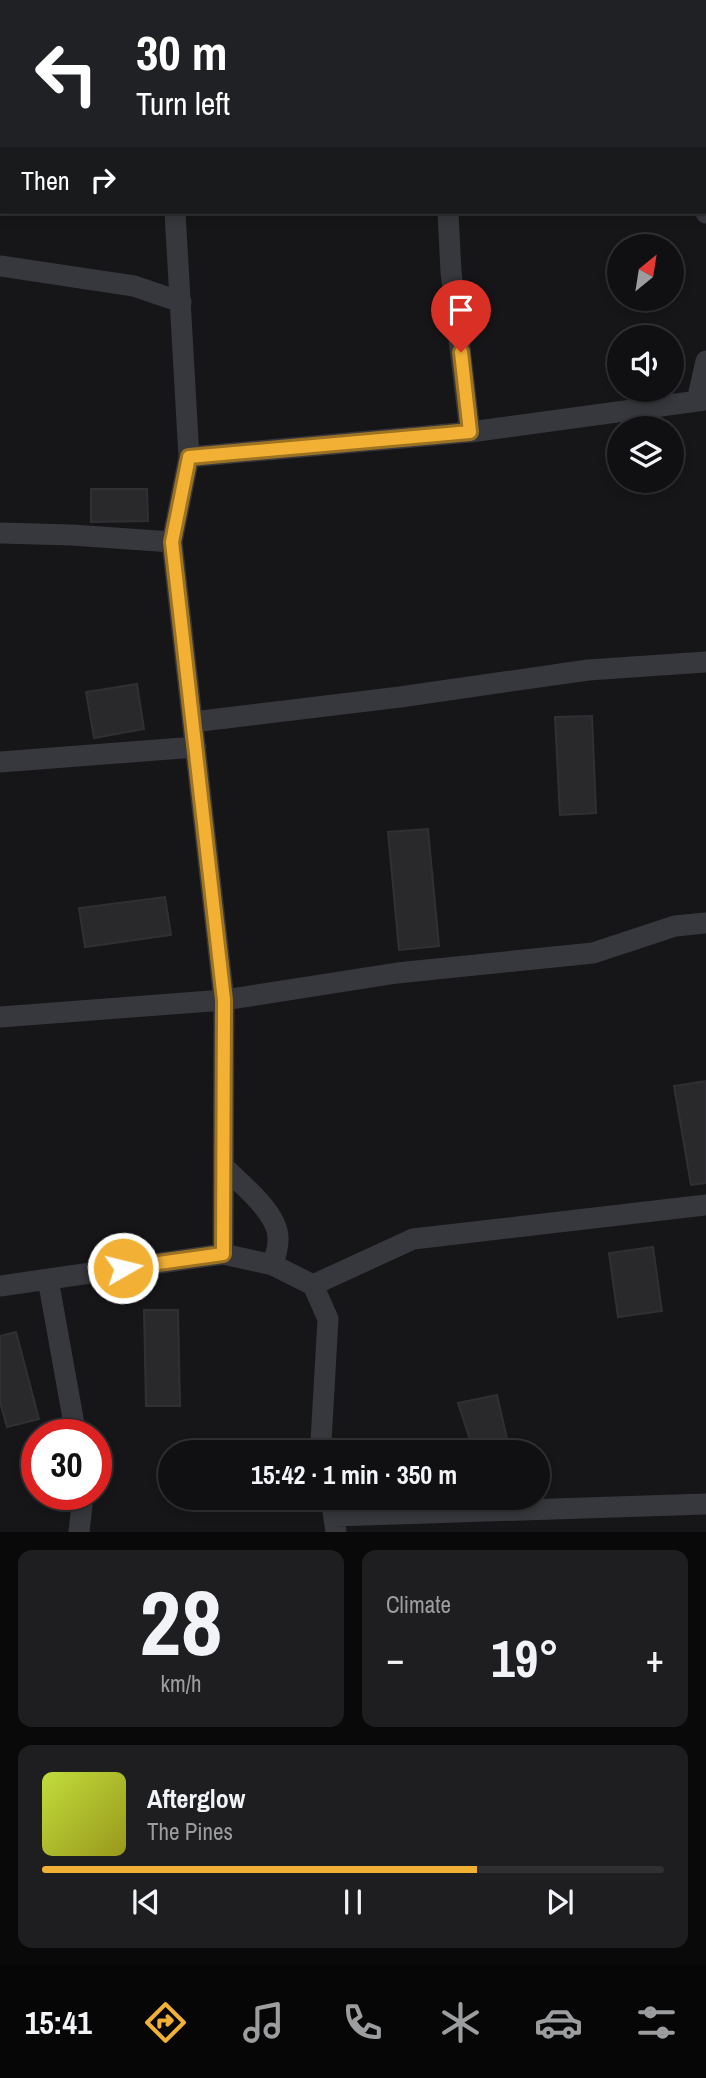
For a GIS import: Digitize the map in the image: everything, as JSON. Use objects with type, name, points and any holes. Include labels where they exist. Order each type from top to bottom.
[{"type":"street","points":[[175,214],[189,457],[172,542],[224,1000],[223,1254]]},
{"type":"street","points":[[448,214],[451,272],[470,432]]},
{"type":"street","points":[[0,266],[134,286],[181,302]]},
{"type":"street","points":[[189,457],[470,432],[701,401],[706,361]]},
{"type":"street","points":[[0,533],[172,542]]},
{"type":"street","points":[[194,722],[400,697],[588,670],[706,662]]},
{"type":"street","points":[[0,762],[196,747]]},
{"type":"street","points":[[0,1017],[224,1000],[397,973],[593,953],[675,926],[706,923]]},
{"type":"street","points":[[223,1167],[261,1203],[275,1223],[278,1237],[273,1265]]},
{"type":"street","points":[[313,1285],[413,1238],[706,1205]]},
{"type":"street","points":[[0,1286],[223,1254],[273,1265],[313,1285],[328,1319],[321,1440]]},
{"type":"street","points":[[48,1279],[73,1419]]},
{"type":"street","points":[[334,1515],[706,1504]]},
{"type":"street","points":[[79,1532],[81,1510]]},
{"type":"building","points":[[91,489],[147,489],[148,521],[91,522]]},
{"type":"building","points":[[137,684],[144,729],[94,738],[86,692]]},
{"type":"building","points":[[592,716],[596,813],[560,815],[555,717]]},
{"type":"building","points":[[428,829],[439,946],[399,950],[388,832]]},
{"type":"building","points":[[165,897],[171,935],[85,947],[79,908]]},
{"type":"building","points":[[706,1081],[706,1183],[691,1185],[674,1086]]},
{"type":"building","points":[[653,1247],[662,1311],[618,1317],[609,1253]]},
{"type":"building","points":[[144,1310],[178,1310],[180,1406],[146,1406]]},
{"type":"building","points":[[16,1332],[39,1419],[21,1419],[21,1424],[7,1427],[0,1402],[0,1336]]},
{"type":"building","points":[[497,1395],[507,1440],[470,1440],[458,1403]]},
{"type":"route","points":[[123,1268],[223,1254],[224,1000],[172,542],[189,457],[470,432],[461,352]]}]
